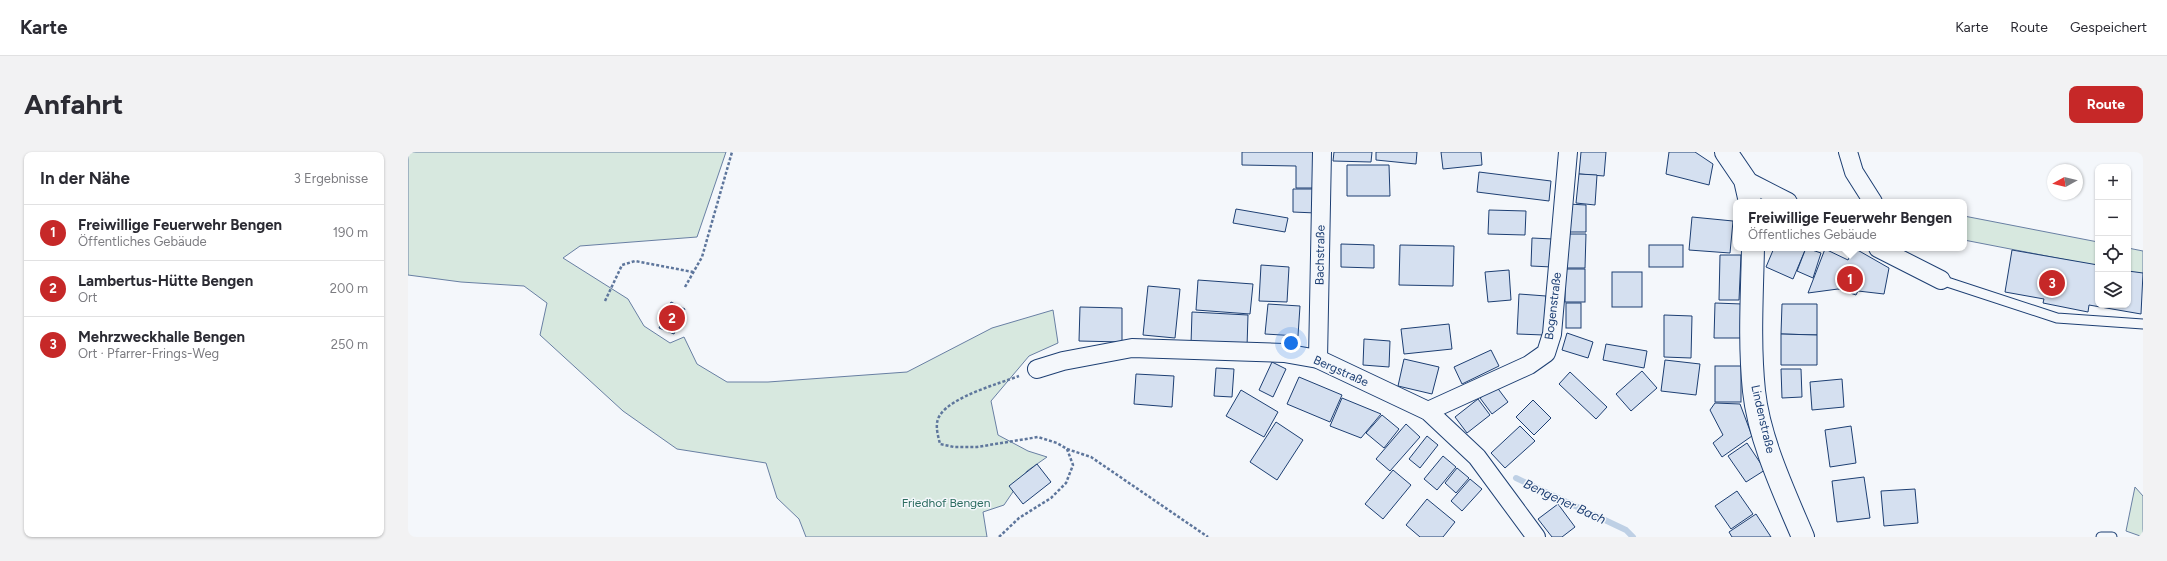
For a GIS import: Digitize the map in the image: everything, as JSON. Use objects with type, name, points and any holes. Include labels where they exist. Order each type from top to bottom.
[{"type":"street","name":"Bachstraße","points":[[1318,359],[1322,152]]},
{"type":"street","name":"Bogenstraße","points":[[1428,412],[1529,365],[1546,353],[1552,334],[1568,152]]},
{"type":"street","points":[[1726,152],[1745,180],[1749,199]]},
{"type":"street","points":[[1848,152],[1854,172],[1871,199]]},
{"type":"street","points":[[1745,180],[1782,199]]},
{"type":"street","name":"Lindenstraße","points":[[1753,251],[1751,352],[1754,392],[1766,443],[1803,537]]},
{"type":"street","points":[[1884,251],[1941,280]]},
{"type":"street","points":[[1907,251],[1941,280]]},
{"type":"street","name":"Bergstraße","points":[[1037,369],[1062,361],[1132,348],[1284,353],[1318,359],[1428,412],[1477,457],[1536,537]]},
{"type":"lane","points":[[1941,280],[2057,318],[2143,324]]},
{"type":"lane","points":[[2101,537],[2112,537]]},
{"type":"path","points":[[685,287],[702,257],[732,152]]},
{"type":"path","points":[[605,301],[622,265],[628,262],[635,261],[693,272]]},
{"type":"path","points":[[1037,369],[951,403],[939,416],[936,430],[940,444],[954,447],[977,447],[1038,437],[1057,443],[1067,449],[1091,457],[1208,537]]},
{"type":"path","points":[[999,537],[1019,518],[1051,498],[1066,483],[1073,465],[1067,449]]},
{"type":"green space","name":"Friedhof Bengen","points":[[408,152],[726,152],[697,237],[580,246],[563,258],[628,299],[644,326],[670,343],[684,337],[697,364],[727,382],[768,382],[907,372],[992,328],[1053,310],[1058,343],[1029,356],[991,401],[998,435],[1028,451],[1047,457],[1027,471],[1004,505],[983,512],[987,537],[806,537],[799,519],[777,498],[766,463],[677,449],[623,411],[540,335],[547,303],[524,286],[461,282],[408,275]]},
{"type":"green space","points":[[1967,217],[2095,241],[2095,265],[1967,241]]},
{"type":"green space","points":[[2131,249],[2143,251],[2143,275],[2131,273]]},
{"type":"green space","points":[[2135,487],[2143,496],[2143,537],[2126,531]]},
{"type":"building","points":[[1242,152],[1317,152],[1316,188],[1296,188],[1296,166],[1242,165]]},
{"type":"building","points":[[1334,152],[1372,152],[1371,162],[1333,161]]},
{"type":"building","points":[[1376,152],[1417,152],[1416,164],[1376,160]]},
{"type":"building","points":[[1441,152],[1481,152],[1482,165],[1443,169]]},
{"type":"building","points":[[1581,152],[1606,152],[1604,176],[1579,174]]},
{"type":"building","points":[[1669,152],[1695,152],[1713,164],[1709,185],[1666,174]]},
{"type":"building","points":[[1347,165],[1389,165],[1390,196],[1347,196]]},
{"type":"building","points":[[1479,172],[1551,181],[1549,201],[1477,192]]},
{"type":"building","points":[[1579,174],[1597,175],[1595,205],[1576,203]]},
{"type":"building","points":[[1293,189],[1316,189],[1316,213],[1293,212]]},
{"type":"building","points":[[1568,204],[1586,205],[1586,232],[1566,232]]},
{"type":"building","points":[[1236,209],[1288,218],[1285,232],[1233,223]]},
{"type":"building","points":[[1489,210],[1526,211],[1525,235],[1488,234]]},
{"type":"building","points":[[1692,217],[1733,221],[1730,253],[1689,250]]},
{"type":"building","points":[[1566,234],[1586,234],[1585,268],[1566,268]]},
{"type":"building","points":[[1532,238],[1553,239],[1552,267],[1531,266]]},
{"type":"building","points":[[1341,244],[1374,245],[1374,268],[1341,267]]},
{"type":"building","points":[[1400,245],[1454,246],[1453,286],[1399,285]]},
{"type":"building","points":[[1649,245],[1683,245],[1683,267],[1649,267]]},
{"type":"building","points":[[2012,250],[2095,264],[2095,306],[2089,305],[2088,312],[2043,303],[2044,299],[2005,292]]},
{"type":"building","points":[[1773,251],[1805,251],[1793,279],[1766,267]]},
{"type":"building","points":[[1805,251],[1815,251],[1821,253],[1813,278],[1797,271]]},
{"type":"building","points":[[1824,251],[1829,251],[1848,260],[1852,251],[1859,251],[1889,268],[1884,294],[1858,291],[1856,295],[1838,289],[1808,293]]},
{"type":"building","points":[[1720,255],[1741,255],[1739,300],[1719,300]]},
{"type":"building","points":[[1261,265],[1289,267],[1287,302],[1259,301]]},
{"type":"building","points":[[1565,269],[1585,269],[1585,302],[1565,302]]},
{"type":"building","points":[[1509,270],[1511,300],[1488,302],[1485,272]]},
{"type":"building","points":[[2131,271],[2143,273],[2141,314],[2106,308],[2131,308]]},
{"type":"building","points":[[1612,272],[1642,272],[1642,307],[1612,307]]},
{"type":"building","points":[[1198,280],[1253,284],[1250,314],[1196,310]]},
{"type":"building","points":[[1148,286],[1180,289],[1175,338],[1143,335]]},
{"type":"building","points":[[1519,294],[1546,296],[1544,335],[1517,334]]},
{"type":"building","points":[[671,302],[685,309],[674,334],[659,328]]},
{"type":"building","points":[[1566,303],[1581,303],[1581,328],[1566,328]]},
{"type":"building","points":[[1715,303],[1742,304],[1741,338],[1714,338]]},
{"type":"building","points":[[1268,304],[1300,306],[1298,336],[1265,334]]},
{"type":"building","points":[[1782,304],[1817,304],[1817,335],[1781,334]]},
{"type":"building","points":[[1080,307],[1122,308],[1122,342],[1079,341]]},
{"type":"building","points":[[1192,312],[1248,315],[1247,347],[1191,344]]},
{"type":"building","points":[[1664,315],[1692,316],[1691,358],[1664,357]]},
{"type":"building","points":[[1449,324],[1452,349],[1404,354],[1401,329]]},
{"type":"building","points":[[1567,333],[1593,342],[1588,358],[1562,350]]},
{"type":"building","points":[[1781,334],[1817,335],[1817,365],[1781,365]]},
{"type":"building","points":[[1364,339],[1390,341],[1389,367],[1363,365]]},
{"type":"building","points":[[1606,344],[1647,351],[1644,368],[1603,360]]},
{"type":"building","points":[[1491,350],[1499,366],[1462,384],[1454,367]]},
{"type":"building","points":[[1404,359],[1439,367],[1432,394],[1398,386]]},
{"type":"building","points":[[1665,360],[1700,364],[1696,395],[1661,391]]},
{"type":"building","points":[[1272,362],[1286,369],[1273,397],[1259,390]]},
{"type":"building","points":[[1715,366],[1741,366],[1741,402],[1715,402]]},
{"type":"building","points":[[1216,368],[1234,369],[1232,397],[1214,396]]},
{"type":"building","points":[[1781,369],[1801,369],[1802,397],[1782,398]]},
{"type":"building","points":[[1642,371],[1657,388],[1631,411],[1616,394]]},
{"type":"building","points":[[1570,372],[1607,407],[1596,419],[1559,384]]},
{"type":"building","points":[[1136,374],[1174,376],[1172,407],[1134,404]]},
{"type":"building","points":[[1299,377],[1342,395],[1330,422],[1287,404]]},
{"type":"building","points":[[1842,379],[1844,407],[1812,410],[1810,382]]},
{"type":"building","points":[[1496,386],[1508,402],[1492,414],[1480,398]]},
{"type":"building","points":[[1241,390],[1278,412],[1264,437],[1226,416]]},
{"type":"building","points":[[1342,398],[1381,414],[1361,438],[1330,426]]},
{"type":"building","points":[[1478,399],[1490,415],[1467,433],[1455,417]]},
{"type":"building","points":[[1533,400],[1551,418],[1534,435],[1516,417]]},
{"type":"building","points":[[1715,403],[1740,404],[1752,436],[1722,457],[1713,443],[1723,435],[1710,410]]},
{"type":"building","points":[[1382,415],[1399,429],[1384,448],[1366,433]]},
{"type":"building","points":[[1276,422],[1303,440],[1277,480],[1250,462]]},
{"type":"building","points":[[1406,424],[1420,437],[1390,471],[1376,459]]},
{"type":"building","points":[[1520,426],[1535,441],[1505,468],[1491,453]]},
{"type":"building","points":[[1851,426],[1856,463],[1830,467],[1825,430]]},
{"type":"building","points":[[1427,436],[1438,445],[1420,468],[1409,459]]},
{"type":"building","points":[[1747,443],[1765,470],[1746,482],[1728,456]]},
{"type":"building","points":[[1443,456],[1456,467],[1437,490],[1424,479]]},
{"type":"building","points":[[1037,464],[1051,482],[1023,504],[1009,486]]},
{"type":"building","points":[[1457,468],[1469,478],[1456,493],[1445,483]]},
{"type":"building","points":[[1393,470],[1411,485],[1383,519],[1365,504]]},
{"type":"building","points":[[1864,477],[1870,518],[1837,522],[1832,481]]},
{"type":"building","points":[[1470,479],[1482,489],[1462,511],[1451,501]]},
{"type":"building","points":[[1915,489],[1918,523],[1884,526],[1881,491]]},
{"type":"building","points":[[1737,491],[1753,514],[1731,529],[1715,506]]},
{"type":"building","points":[[1427,499],[1455,522],[1443,537],[1420,537],[1406,525]]},
{"type":"building","points":[[1558,504],[1575,527],[1562,537],[1552,537],[1538,519]]},
{"type":"building","points":[[1756,514],[1771,537],[1732,537],[1729,532]]},
{"type":"waterway","name":"Bengener Bach","points":[[1516,478],[1626,530],[1633,537]]},
{"type":"place","name":"Freiwillige Feuerwehr Bengen","points":[[1850,279]]},
{"type":"place","name":"Mehrzweckhalle Bengen","points":[[2052,283]]},
{"type":"place","name":"Lambertus-Hütte Bengen","points":[[672,318]]}]
